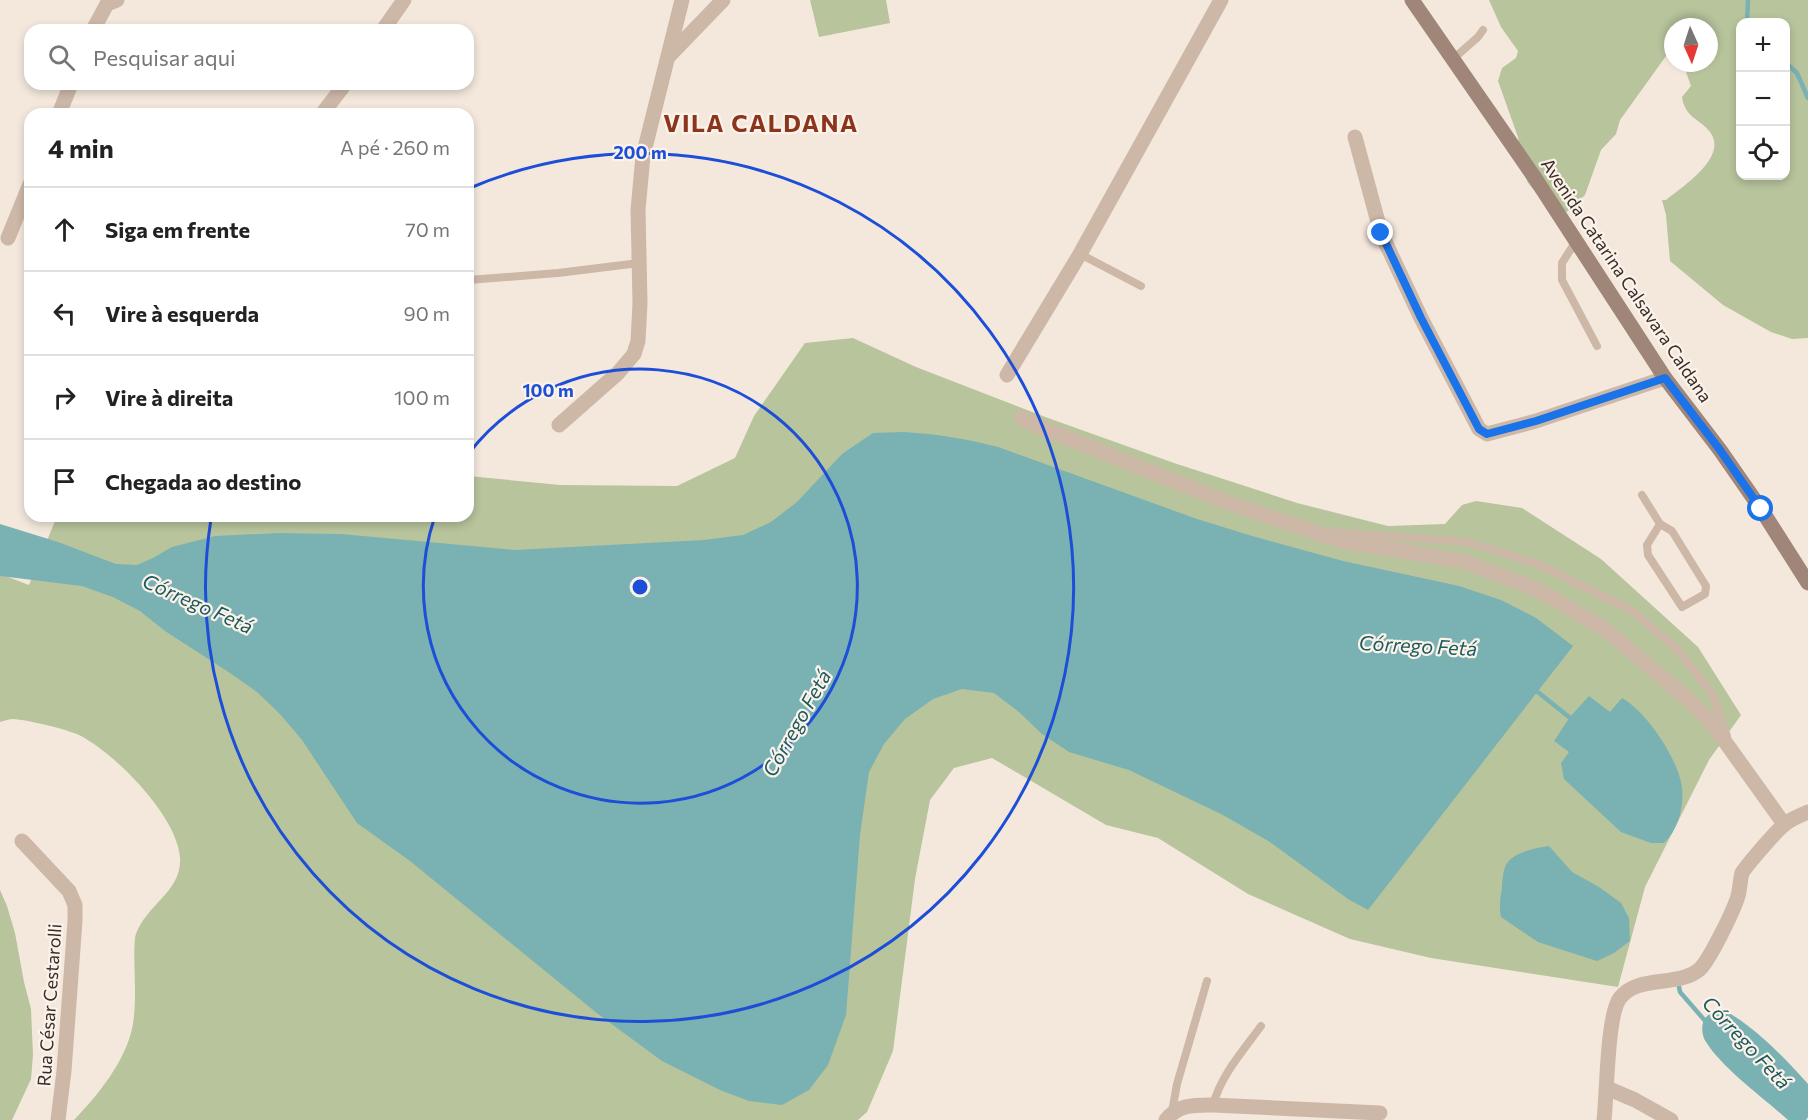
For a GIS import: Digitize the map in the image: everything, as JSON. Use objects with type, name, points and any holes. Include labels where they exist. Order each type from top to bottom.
[{"type":"street","points":[[96,24],[107,4],[117,0]]},
{"type":"street","points":[[387,24],[404,0]]},
{"type":"street","points":[[559,425],[618,374],[634,354],[638,341],[638,210],[643,156],[682,0]]},
{"type":"street","points":[[668,58],[723,0]]},
{"type":"street","points":[[1007,375],[1080,254],[1221,0]]},
{"type":"street","name":"Avenida Catarina Calsavara Caldana","points":[[1412,0],[1535,178],[1665,378],[1720,450],[1808,583]]},
{"type":"street","points":[[61,108],[69,90]]},
{"type":"street","points":[[327,108],[340,90]]},
{"type":"street","points":[[1355,137],[1381,233],[1421,318],[1479,429],[1487,434],[1536,421],[1665,378]]},
{"type":"street","points":[[8,238],[24,199]]},
{"type":"street","points":[[1022,418],[1223,501],[1341,541],[1463,561],[1540,591],[1606,630],[1689,700],[1711,722],[1784,824]]},
{"type":"street","points":[[1604,1120],[1612,1018],[1619,999],[1632,989],[1687,976],[1701,968],[1716,943],[1737,898],[1743,872],[1784,824],[1808,812]]},
{"type":"street","name":"Rua César Cestarolli","points":[[22,841],[69,891],[75,905],[69,1014],[58,1120]]},
{"type":"street","points":[[1607,1088],[1671,1120]]},
{"type":"street","points":[[1169,1116],[1187,1106],[1213,1105],[1380,1113]]},
{"type":"lane","points":[[1453,59],[1478,38],[1483,30]]},
{"type":"lane","points":[[1576,242],[1562,263],[1562,280],[1597,346]]},
{"type":"lane","points":[[1080,254],[1141,286]]},
{"type":"lane","points":[[474,280],[558,273],[639,263]]},
{"type":"lane","points":[[1642,495],[1660,524],[1672,531],[1706,586],[1705,594],[1682,607],[1648,555],[1647,545],[1660,524]]},
{"type":"lane","points":[[1308,529],[1405,539],[1467,542],[1538,564],[1632,611],[1678,650],[1712,694],[1735,757]]},
{"type":"lane","points":[[1169,1116],[1207,981]]},
{"type":"lane","points":[[1213,1105],[1217,1089],[1261,1026]]},
{"type":"green space","points":[[810,0],[886,0],[890,23],[819,37]]},
{"type":"green space","points":[[1489,0],[1808,0],[1808,338],[1792,339],[1771,332],[1723,305],[1670,261],[1666,215],[1662,200],[1666,200],[1701,170],[1709,161],[1714,142],[1710,132],[1689,114],[1684,104],[1682,97],[1691,86],[1686,72],[1718,72],[1718,18],[1664,18],[1664,59],[1620,120],[1616,134],[1601,150],[1585,195],[1567,212],[1539,196],[1528,183],[1522,169],[1518,137],[1498,81],[1502,68],[1516,58],[1518,51],[1501,27]]},
{"type":"green space","points":[[853,338],[916,367],[1174,463],[1297,503],[1388,526],[1445,524],[1462,505],[1476,501],[1522,508],[1601,559],[1698,647],[1741,715],[1709,760],[1645,887],[1618,987],[1431,958],[1350,939],[1248,894],[1158,838],[1106,825],[992,758],[954,768],[930,800],[915,879],[893,1051],[867,1112],[858,1120],[74,1120],[109,1078],[128,1042],[134,1014],[136,934],[147,915],[170,889],[179,870],[180,858],[177,842],[157,806],[110,756],[79,735],[65,730],[13,719],[0,722],[0,574],[29,585],[55,522],[474,522],[474,477],[560,485],[677,486],[735,458],[754,416],[805,343]]},
{"type":"green space","points":[[0,890],[15,933],[31,1009],[33,1055],[31,1079],[12,1120],[0,1120]]},
{"type":"water","points":[[904,432],[952,437],[998,447],[1197,519],[1252,536],[1343,561],[1459,586],[1501,600],[1536,618],[1573,646],[1368,910],[1348,899],[1270,842],[1223,815],[1129,770],[1069,752],[1042,734],[994,693],[962,689],[933,699],[905,719],[884,744],[869,772],[860,835],[846,1015],[828,1065],[809,1090],[782,1105],[749,1101],[720,1090],[662,1061],[598,1014],[410,861],[357,823],[302,740],[257,692],[165,631],[140,611],[113,597],[82,586],[0,576],[0,524],[58,542],[116,564],[137,565],[172,547],[215,536],[278,533],[341,534],[515,550],[704,540],[743,535],[771,522],[797,502],[842,454],[873,433]]},
{"type":"water","points":[[1589,696],[1610,712],[1622,698],[1632,705],[1651,725],[1675,764],[1682,788],[1681,811],[1673,832],[1664,843],[1651,843],[1621,832],[1564,779],[1561,763],[1569,752],[1554,741],[1570,717]]},
{"type":"water","points":[[1549,846],[1572,872],[1621,903],[1629,918],[1630,941],[1614,953],[1597,961],[1538,942],[1501,917],[1500,900],[1506,865],[1519,854]]},
{"type":"water","points":[[1724,1010],[1758,1034],[1808,1084],[1808,1117],[1806,1120],[1788,1120],[1733,1073],[1713,1052],[1704,1037],[1703,1022],[1715,1011]]},
{"type":"waterway","points":[[1747,18],[1748,0]]},
{"type":"waterway","points":[[1790,67],[1797,73],[1808,98]]},
{"type":"waterway","name":"Córrego Fetá","points":[[1534,689],[1574,721]]},
{"type":"waterway","name":"Córrego Fetá","points":[[1678,982],[1680,992],[1707,1023]]},
{"type":"district","name":"VILA CALDANA","points":[[761,122]]},
{"type":"route","points":[[1381,233],[1421,318],[1479,429],[1487,434],[1536,421],[1665,378],[1720,450],[1761,509]]}]
